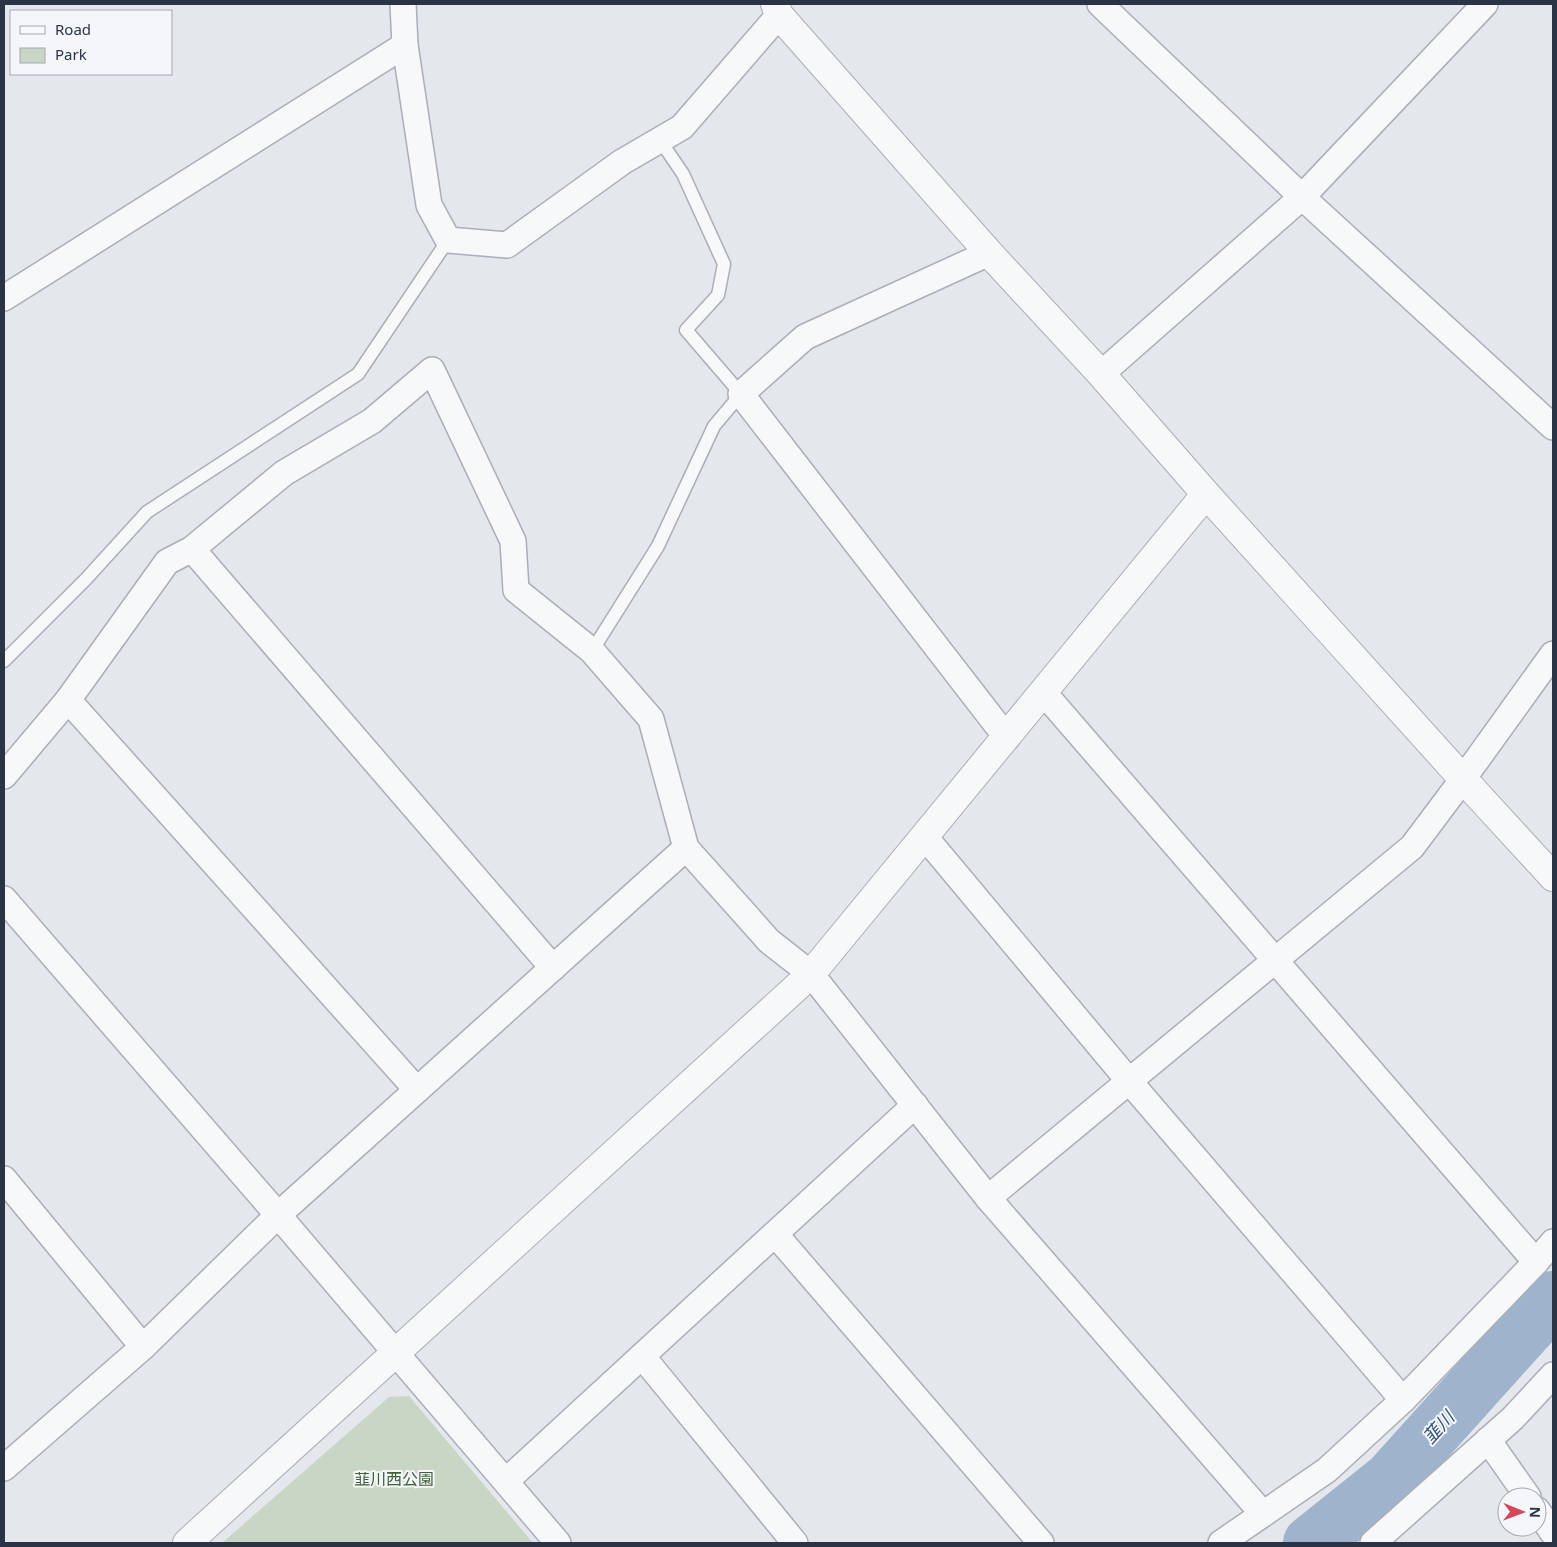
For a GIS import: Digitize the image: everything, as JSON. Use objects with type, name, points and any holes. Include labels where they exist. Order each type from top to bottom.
[{"type":"street","points":[[403,4],[405,45],[429,205],[448,240],[507,245],[622,162],[682,127],[777,9],[989,253],[1101,374],[1206,494],[1553,877]]},
{"type":"street","points":[[1100,4],[1302,197],[1553,428]]},
{"type":"street","points":[[1101,374],[1302,197],[1485,4]]},
{"type":"street","points":[[4,298],[405,45]]},
{"type":"street","points":[[989,253],[805,337],[741,394],[1007,738]]},
{"type":"street","points":[[4,776],[68,700],[167,562],[192,549],[284,473],[372,421],[432,370],[513,541],[516,590],[592,651],[652,719],[686,848],[770,941],[811,974],[988,1198],[1263,1514]]},
{"type":"street","points":[[187,1543],[811,974],[1206,494]]},
{"type":"street","points":[[192,549],[553,968]]},
{"type":"street","points":[[988,1198],[1412,847],[1553,654]]},
{"type":"street","points":[[1044,693],[1536,1262]]},
{"type":"street","points":[[68,700],[417,1090]]},
{"type":"street","points":[[925,837],[1129,1081],[1403,1400]]},
{"type":"street","points":[[5,1463],[143,1347],[278,1214],[686,848]]},
{"type":"street","points":[[4,899],[278,1214],[558,1543]]},
{"type":"street","points":[[506,1481],[915,1105]]},
{"type":"street","points":[[4,1179],[143,1347]]},
{"type":"street","points":[[775,1234],[1041,1543]]},
{"type":"street","points":[[1222,1543],[1327,1470],[1403,1400],[1553,1242]]},
{"type":"street","points":[[642,1356],[795,1543]]},
{"type":"street","points":[[1373,1543],[1513,1418],[1553,1375]]},
{"type":"street","points":[[1488,1440],[1521,1487]]},
{"type":"lane","points":[[592,651],[658,546],[714,426],[741,394],[686,330],[718,295],[724,264],[682,174],[660,140]]},
{"type":"lane","points":[[4,661],[86,579],[147,512],[358,374],[448,240]]},
{"type":"green space","name":"韮川西公園","points":[[409,1396],[533,1543],[222,1543],[389,1397]]},
{"type":"waterway","name":"韮川","points":[[1311,1543],[1391,1479],[1553,1299]]}]
